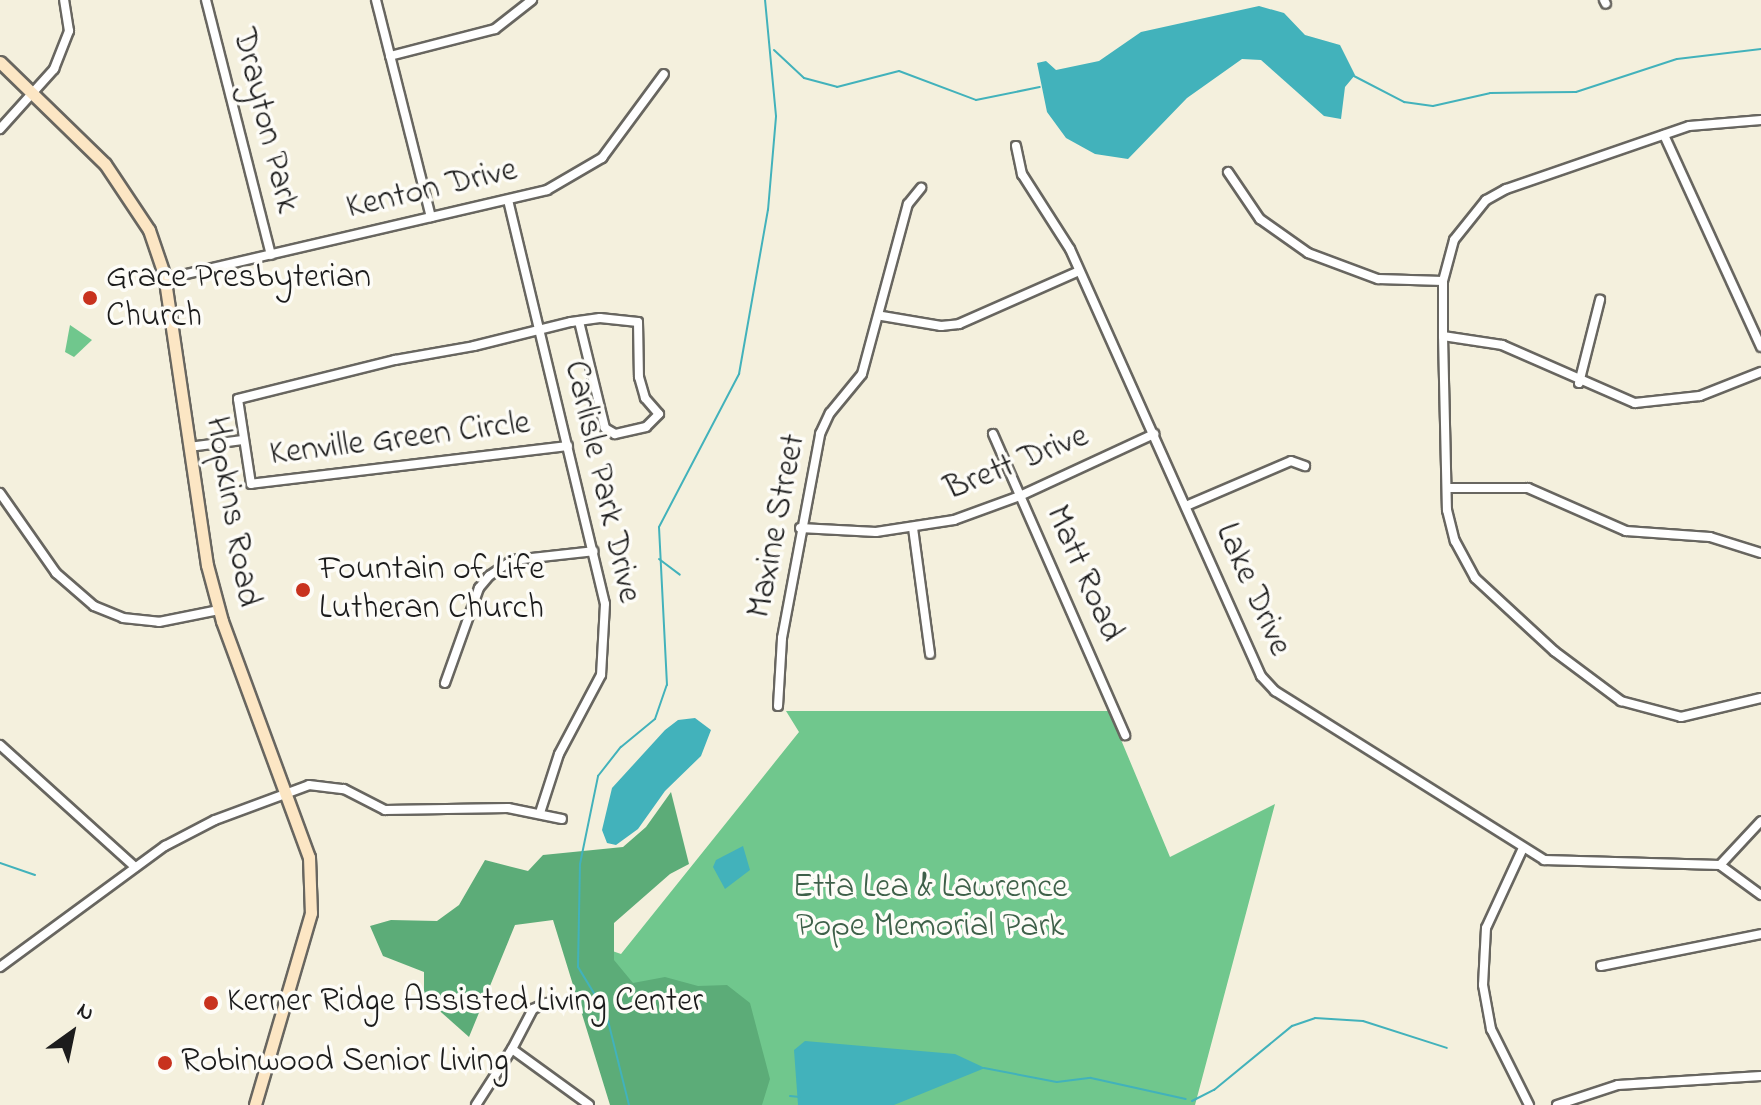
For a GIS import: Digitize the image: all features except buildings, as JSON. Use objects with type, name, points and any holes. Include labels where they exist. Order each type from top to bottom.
[{"type":"main road","name":"Hopkins Road","points":[[0,62],[105,164],[130,197],[149,230],[165,279],[189,447],[219,610],[309,857],[313,899],[281,1028],[255,1105]]},
{"type":"street","points":[[0,129],[34,94],[64,49],[69,31],[64,0]]},
{"type":"street","name":"Drayton Park","points":[[206,0],[271,255]]},
{"type":"street","points":[[376,0],[431,217]]},
{"type":"street","points":[[390,56],[495,29],[532,0]]},
{"type":"street","name":"Kenton Drive","points":[[165,279],[508,200],[557,185],[602,158],[664,74]]},
{"type":"street","points":[[1761,120],[1702,123],[1506,189],[1486,200],[1462,225],[1443,281],[1447,488],[1455,541],[1475,578],[1607,694],[1652,712],[1681,717],[1761,698]]},
{"type":"street","points":[[1664,135],[1761,347]]},
{"type":"street","name":"Lake Drive","points":[[1016,146],[1022,174],[1079,271],[1261,676],[1275,691],[1523,848],[1561,862],[1720,865]]},
{"type":"street","points":[[1228,172],[1260,219],[1308,253],[1378,279],[1443,281]]},
{"type":"street","name":"Maxine Street","points":[[778,706],[782,638],[800,528],[820,434],[830,413],[862,374],[882,316],[908,204],[921,188]]},
{"type":"street","name":"Carlisle Park Drive","points":[[508,200],[605,604],[605,658],[593,694],[555,763],[540,813]]},
{"type":"street","points":[[882,316],[941,326],[959,324],[1079,271]]},
{"type":"street","points":[[1579,383],[1600,300]]},
{"type":"street","points":[[540,330],[579,321],[638,322],[639,377],[645,398],[659,414],[646,427],[615,434],[605,428],[579,321]]},
{"type":"street","name":"Kenville Green Circle","points":[[540,330],[240,397],[243,440],[251,484],[568,446]]},
{"type":"street","points":[[1443,336],[1502,345],[1579,383],[1635,403],[1700,396],[1761,372]]},
{"type":"street","name":"Matt Road","points":[[993,434],[1125,735]]},
{"type":"street","name":"Brett Drive","points":[[800,528],[876,532],[913,528],[978,513],[1154,434]]},
{"type":"street","points":[[189,447],[243,440]]},
{"type":"street","points":[[1186,506],[1291,461],[1305,466]]},
{"type":"street","points":[[1447,488],[1528,488],[1626,531],[1710,537],[1761,553]]},
{"type":"street","points":[[0,493],[56,573],[94,606],[123,618],[159,622],[219,610]]},
{"type":"street","points":[[913,528],[930,654]]},
{"type":"street","points":[[445,683],[479,588],[489,576],[513,560],[594,551]]},
{"type":"street","points":[[0,745],[135,867]]},
{"type":"street","points":[[0,967],[135,867],[190,831],[286,792],[326,785],[402,812],[508,808],[562,819]]},
{"type":"street","points":[[1761,821],[1720,865],[1761,895]]},
{"type":"street","points":[[1523,848],[1486,928],[1483,985],[1491,1029],[1529,1105]]},
{"type":"street","points":[[1601,966],[1761,934]]},
{"type":"street","points":[[476,1105],[533,1009],[546,1003]]},
{"type":"street","points":[[512,1049],[589,1105]]},
{"type":"street","points":[[1557,1105],[1618,1085],[1761,1076]]},
{"type":"green space","points":[[70,325],[92,340],[74,357],[65,352]]},
{"type":"green space","name":"Etta Lea & Lawrence Pope Memorial Park","points":[[786,711],[1109,711],[1170,857],[1275,804],[1195,1105],[633,1105],[598,946],[621,954],[799,732]]},
{"type":"green space","points":[[671,792],[689,864],[670,874],[614,923],[614,960],[633,983],[665,977],[698,986],[727,985],[750,1003],[770,1079],[762,1105],[610,1105],[553,920],[515,925],[469,1037],[424,997],[424,972],[383,956],[370,926],[391,920],[437,921],[459,905],[485,860],[528,871],[543,855],[623,847],[646,827]]},
{"type":"water","points":[[1259,6],[1284,13],[1305,35],[1340,45],[1355,75],[1345,87],[1341,119],[1324,116],[1261,60],[1242,59],[1187,98],[1128,159],[1095,154],[1066,138],[1047,112],[1037,63],[1046,61],[1056,70],[1099,61],[1141,32]]},
{"type":"water","points":[[695,718],[711,730],[701,756],[665,791],[638,829],[616,845],[607,843],[602,830],[612,788],[665,730],[678,720]]},
{"type":"water","points":[[743,846],[750,870],[725,889],[713,867],[716,860]]},
{"type":"water","points":[[805,1041],[955,1054],[985,1068],[894,1105],[798,1105],[794,1050]]},
{"type":"waterway","points":[[629,1105],[606,1013],[578,967],[580,864],[598,776],[621,747],[655,719],[667,685],[659,527],[739,374],[768,210],[776,116],[765,0]]},
{"type":"waterway","points":[[1352,75],[1404,102],[1433,106],[1490,93],[1576,92],[1677,59],[1761,49]]},
{"type":"waterway","points":[[774,50],[804,78],[837,87],[899,71],[976,100],[1040,87]]},
{"type":"waterway","points":[[659,559],[680,575]]},
{"type":"waterway","points":[[0,863],[35,875]]},
{"type":"waterway","points":[[1192,1101],[1214,1090],[1292,1026],[1315,1018],[1363,1021],[1447,1048]]},
{"type":"waterway","points":[[984,1068],[1057,1082],[1091,1078],[1186,1099]]},
{"type":"waterway","points":[[790,1096],[800,1097]]},
{"type":"place","name":"Grace Presbyterian Church","points":[[90,298]]},
{"type":"place","name":"Fountain of Life Lutheran Church","points":[[303,590]]},
{"type":"place","name":"Kerner Ridge Assisted Living Center","points":[[211,1003]]},
{"type":"place","name":"Robinwood Senior Living","points":[[165,1063]]}]
